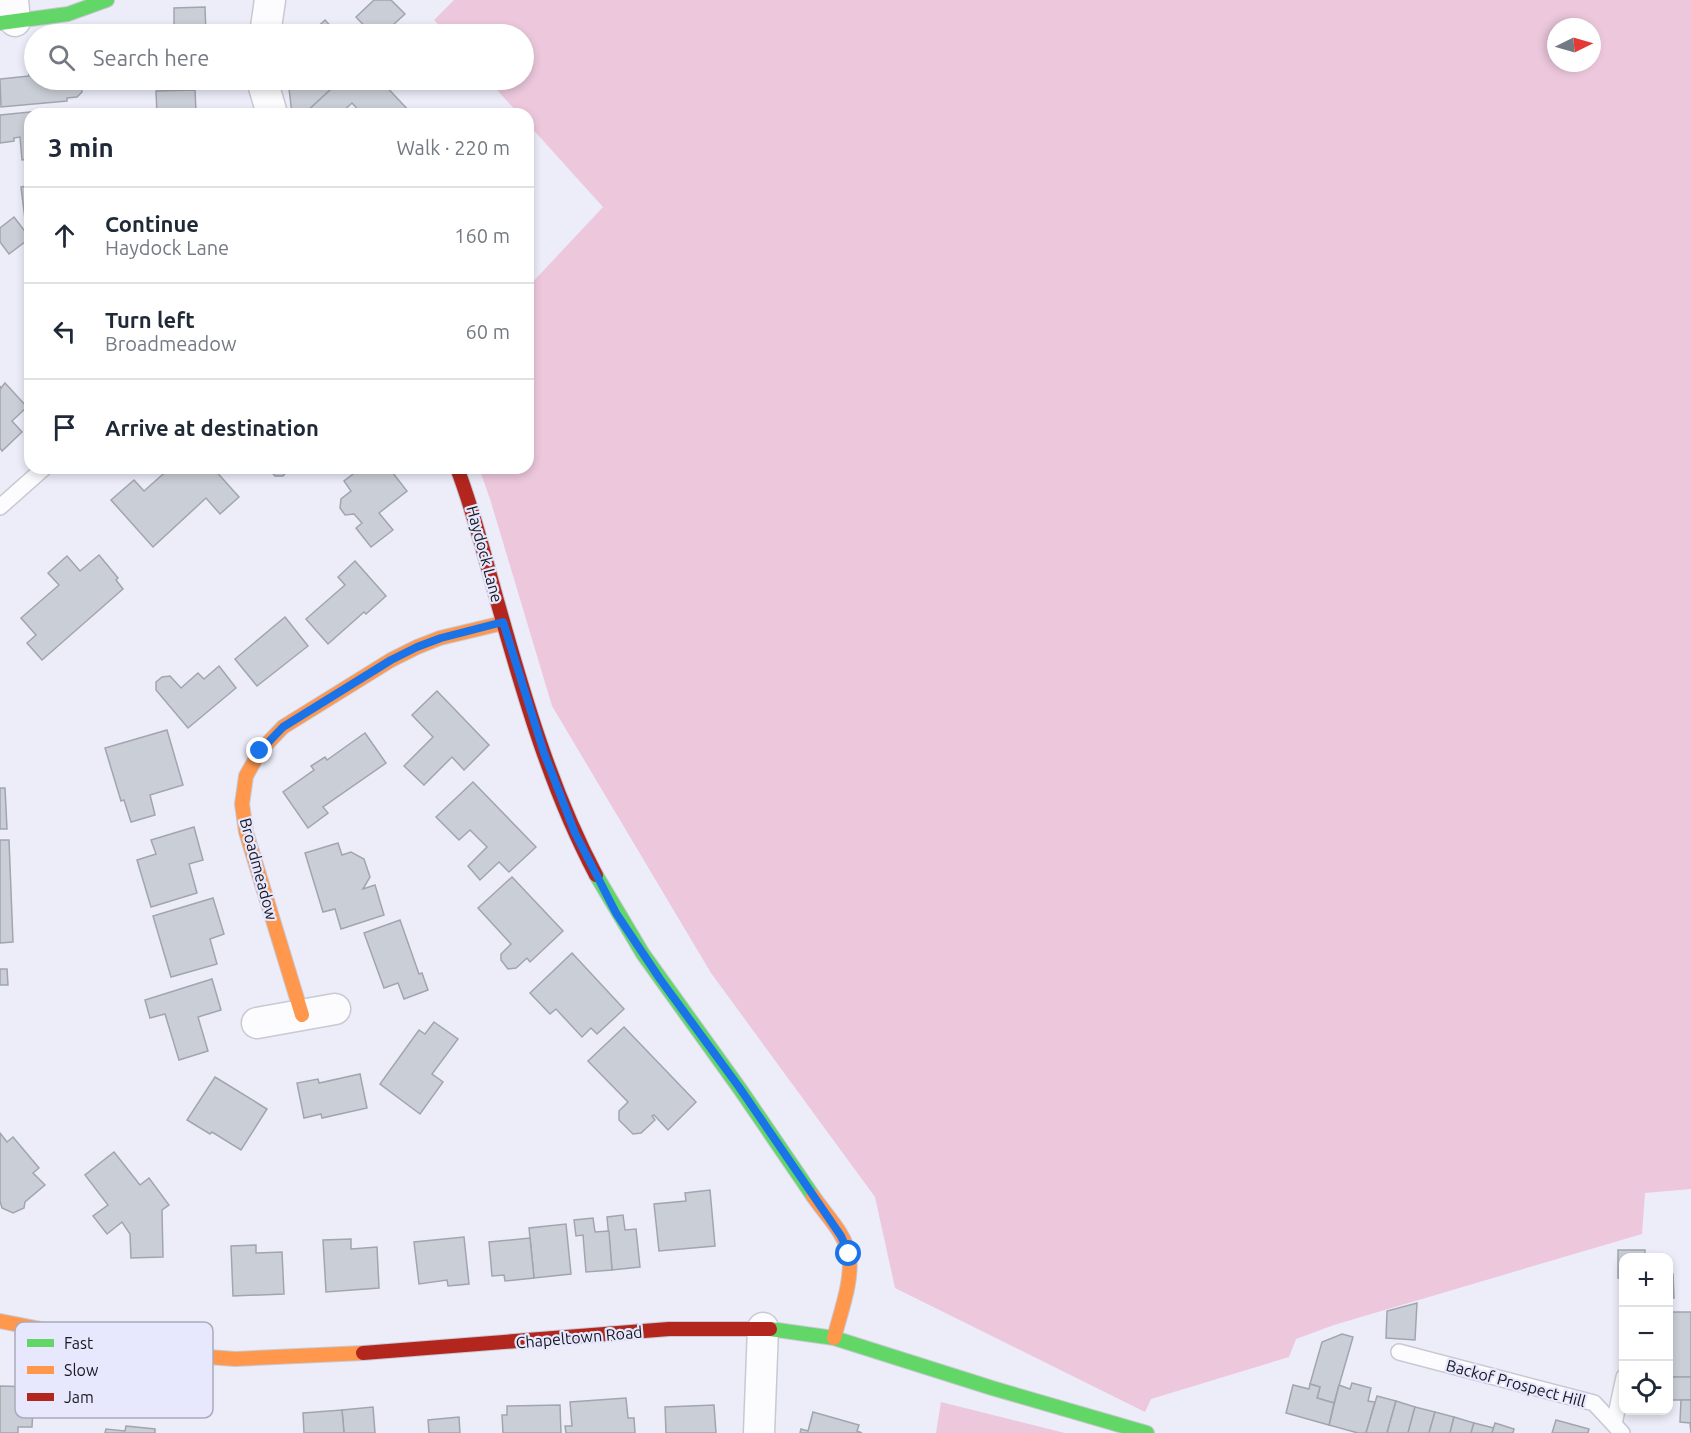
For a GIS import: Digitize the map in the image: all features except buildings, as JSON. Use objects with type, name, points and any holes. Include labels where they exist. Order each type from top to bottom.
[{"type":"street","points":[[9,15],[67,16],[90,9],[107,0]]},
{"type":"street","points":[[266,24],[270,0]]},
{"type":"street","points":[[265,90],[270,108]]},
{"type":"street","name":"Haydock Lane","points":[[459,474],[469,498],[503,622],[544,753],[575,833],[616,913],[841,1236],[849,1254],[850,1272],[834,1338]]},
{"type":"street","name":"Broadmeadow","points":[[302,1015],[246,832],[242,804],[246,776],[260,751],[283,727],[391,660],[441,638],[503,622]]},
{"type":"street","points":[[257,1023],[335,1009]]},
{"type":"street","name":"Chapeltown Road","points":[[0,1321],[15,1324]]},
{"type":"street","name":"Chapeltown Road","points":[[213,1357],[235,1359],[394,1352],[669,1329],[763,1329],[834,1338],[992,1388],[1147,1433]]},
{"type":"street","points":[[759,1433],[763,1329]]},
{"type":"lane","points":[[0,507],[37,474]]},
{"type":"lane","name":"Backof Prospect Hill","points":[[1398,1352],[1594,1403],[1618,1429]]},
{"type":"shaded area","points":[[454,0],[1691,0],[1691,1189],[1645,1193],[1642,1234],[1334,1325],[1296,1339],[1289,1357],[1151,1399],[1145,1412],[895,1288],[875,1197],[711,973],[552,706],[481,474],[534,474],[534,281],[603,207],[534,131],[534,108],[514,108],[497,90],[534,90],[534,24],[438,24],[434,20]]},
{"type":"shaded area","points":[[941,1402],[1065,1433],[936,1433]]},
{"type":"traffic: fast","points":[[0,23],[68,14],[107,0]]},
{"type":"traffic: fast","points":[[596,875],[643,954],[813,1196]]},
{"type":"traffic: fast","points":[[770,1329],[834,1338],[992,1388],[1147,1433]]},
{"type":"traffic: slow","points":[[302,1015],[246,832],[242,804],[246,776],[260,751],[283,727],[391,660],[440,638],[503,623]]},
{"type":"traffic: slow","points":[[813,1196],[844,1240],[849,1256],[848,1286],[834,1338]]},
{"type":"traffic: slow","points":[[0,1321],[15,1324]]},
{"type":"traffic: slow","points":[[213,1357],[235,1359],[363,1353]]},
{"type":"traffic: jam","points":[[459,474],[540,742],[565,810],[596,875]]},
{"type":"traffic: jam","points":[[363,1353],[669,1329],[770,1329]]},
{"type":"route","points":[[260,751],[283,727],[391,660],[441,638],[503,622],[544,753],[575,833],[616,913],[841,1236],[849,1254]]}]
